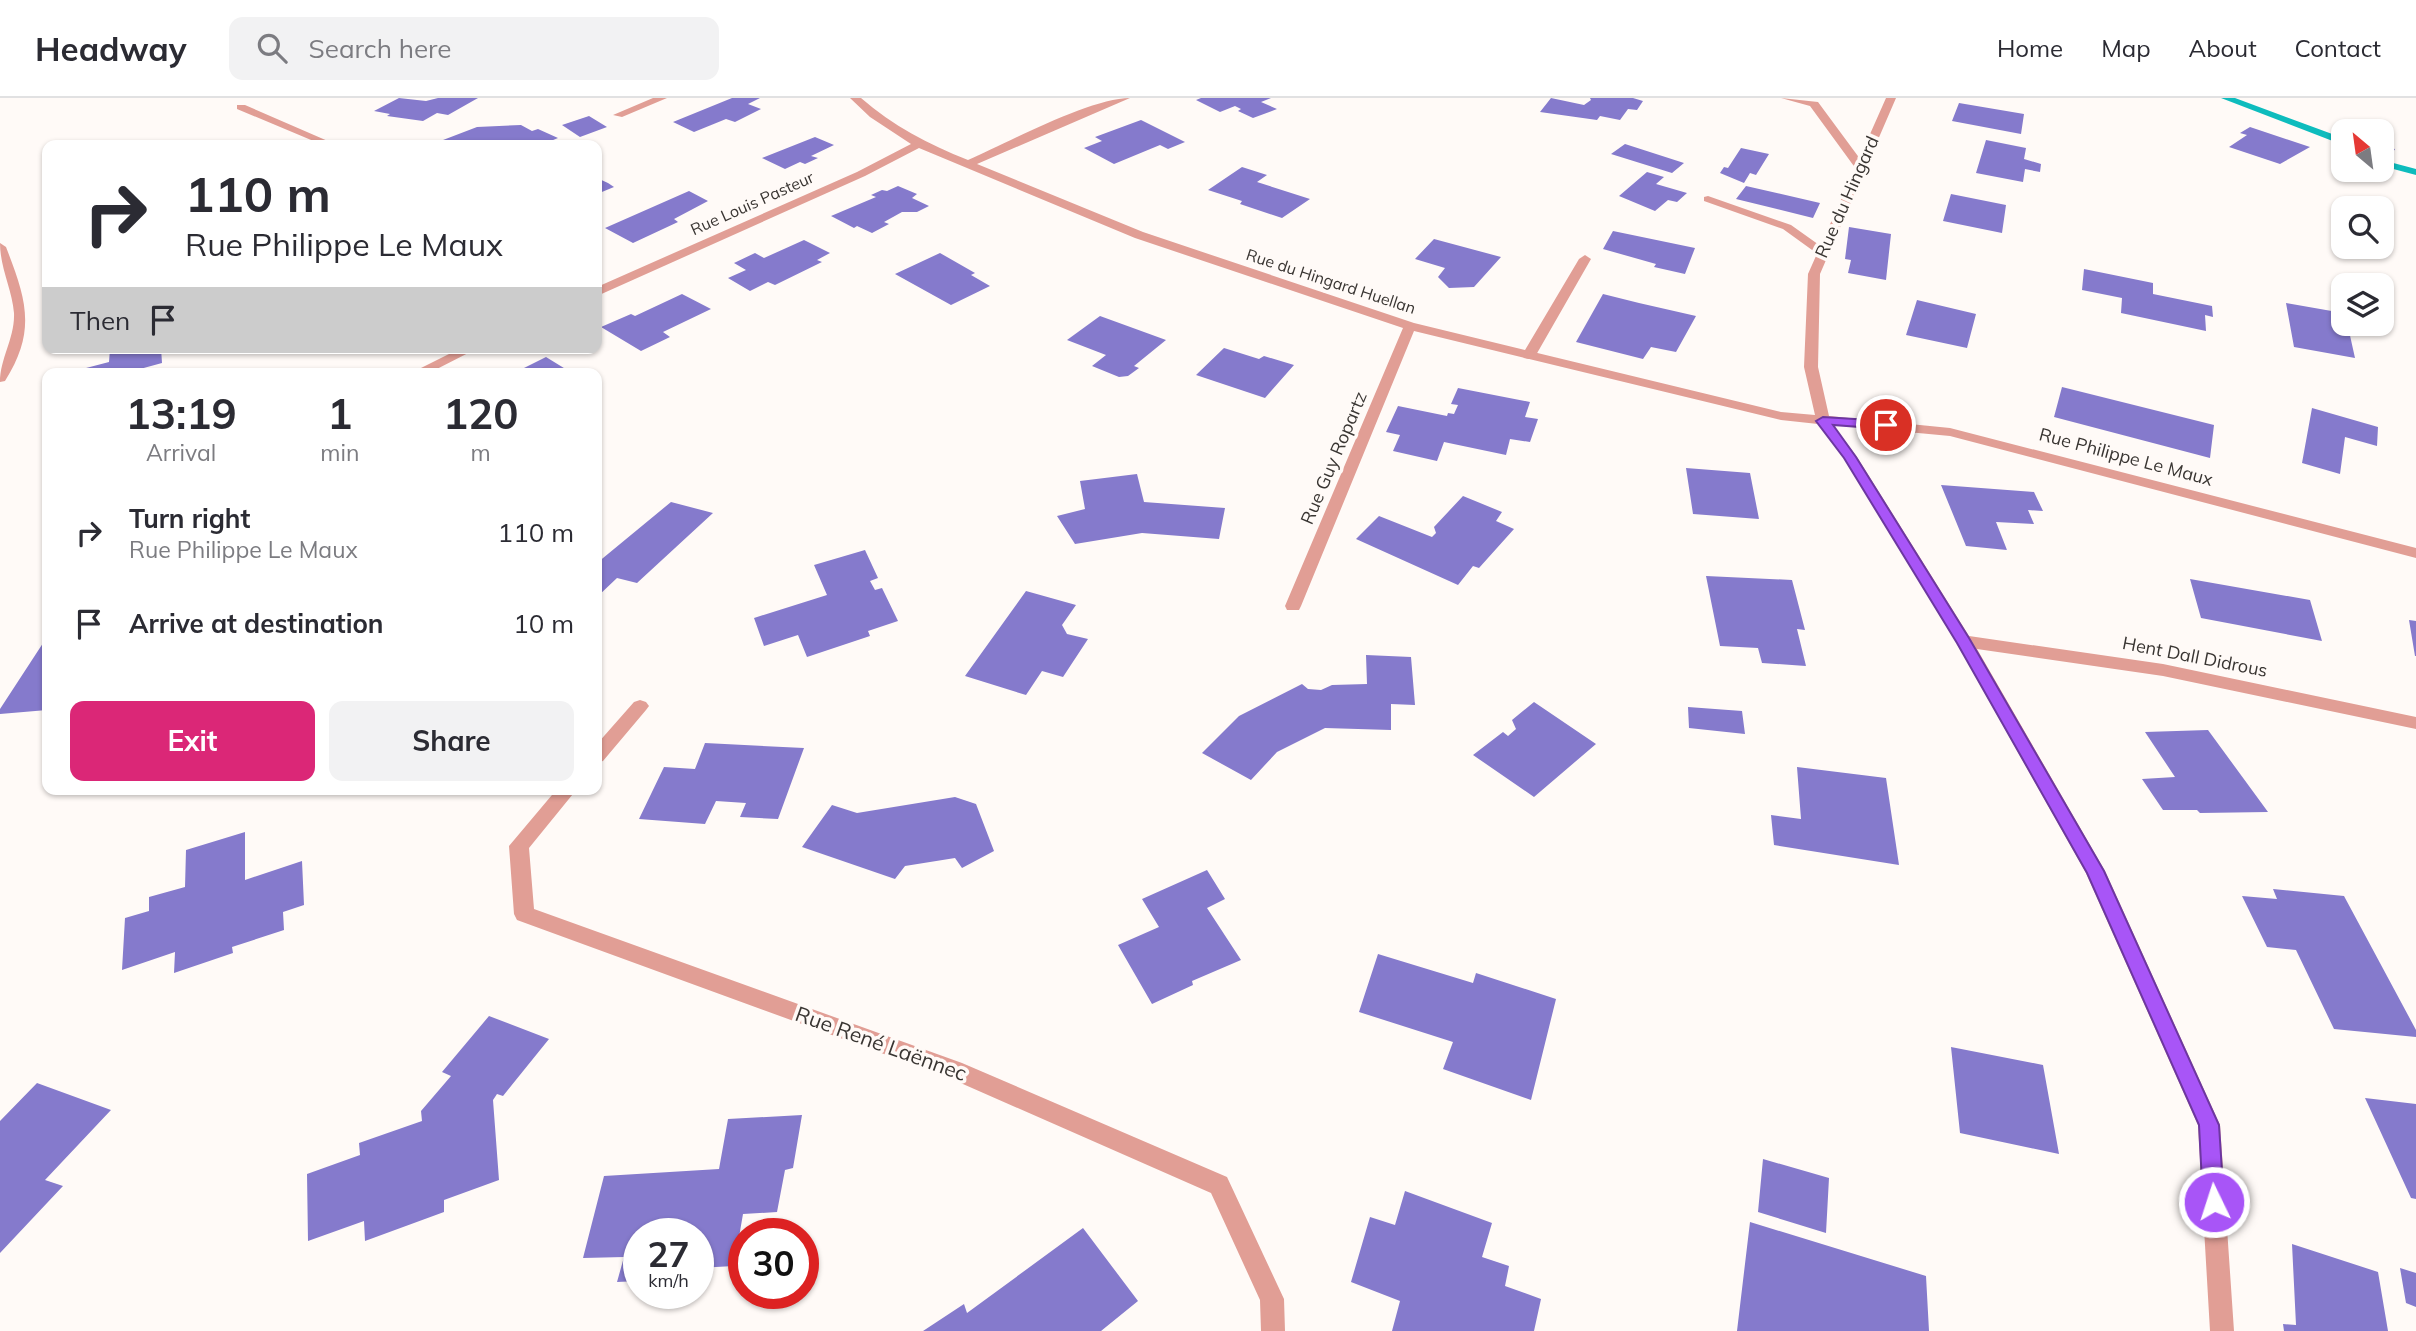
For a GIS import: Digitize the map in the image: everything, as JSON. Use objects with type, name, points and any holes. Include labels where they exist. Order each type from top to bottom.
[{"type":"street","points":[[618,115],[662,98]]},
{"type":"street","name":"Rue du Hingard Huellan","points":[[855,98],[874,115],[919,144],[1139,235],[1410,326],[1781,415],[1823,421]]},
{"type":"street","points":[[968,164],[1067,120],[1125,98]]},
{"type":"street","points":[[1786,98],[1814,104],[1860,167]]},
{"type":"street","name":"Rue du Hingard","points":[[1891,98],[1814,274],[1811,366],[1823,421],[1850,457],[1964,641],[2095,871],[2209,1125],[2222,1331]]},
{"type":"street","points":[[241,107],[320,140]]},
{"type":"street","name":"Rue Louis Pasteur","points":[[602,287],[861,174],[919,144]]},
{"type":"street","points":[[1708,199],[1787,227],[1824,252]]},
{"type":"street","points":[[0,247],[22,307],[18,336],[0,378]]},
{"type":"street","points":[[1529,355],[1585,259]]},
{"type":"street","name":"Rue Guy Ropartz","points":[[1293,606],[1410,326]]},
{"type":"street","points":[[429,368],[459,354]]},
{"type":"street","name":"Rue Philippe Le Maux","points":[[1823,421],[1865,422],[1950,432],[2416,552]]},
{"type":"street","name":"Hent Dall Didrous","points":[[1964,641],[2164,670],[2416,723]]},
{"type":"street","points":[[602,750],[639,706]]},
{"type":"street","name":"Rue René Laënnec","points":[[563,795],[519,846],[524,914],[954,1070],[1219,1185],[1272,1298],[1273,1331]]},
{"type":"building","points":[[399,98],[426,101],[438,98],[478,98],[448,115],[437,113],[423,121],[387,116],[390,114],[374,111]]},
{"type":"building","points":[[732,98],[760,98],[748,104],[761,109],[735,122],[726,119],[694,132],[673,122]]},
{"type":"building","points":[[1271,98],[1261,102],[1277,109],[1253,118],[1238,111],[1241,109],[1235,106],[1220,112],[1196,100]]},
{"type":"building","points":[[1551,98],[1584,105],[1590,98],[1633,98],[1643,101],[1637,110],[1628,109],[1620,120],[1600,116],[1597,120],[1540,112]]},
{"type":"building","points":[[1959,103],[2024,114],[2021,134],[1952,121]]},
{"type":"building","points":[[589,116],[607,127],[580,137],[562,125]]},
{"type":"building","points":[[1141,120],[1185,142],[1168,149],[1160,145],[1114,164],[1084,148],[1102,141],[1095,137]]},
{"type":"building","points":[[521,125],[558,138],[443,140],[477,127]]},
{"type":"building","points":[[2250,127],[2310,147],[2280,164],[2229,147],[2247,135],[2240,133]]},
{"type":"building","points":[[815,137],[834,145],[811,156],[818,158],[805,164],[800,162],[785,169],[762,158]]},
{"type":"building","points":[[1986,140],[2026,148],[2024,159],[2041,164],[2040,172],[2025,169],[2023,182],[1976,173]]},
{"type":"building","points":[[1625,144],[1684,163],[1672,173],[1611,154]]},
{"type":"building","points":[[1741,148],[1769,154],[1756,175],[1750,173],[1744,183],[1720,173],[1724,167],[1728,168]]},
{"type":"building","points":[[1242,167],[1267,175],[1257,182],[1310,199],[1282,218],[1208,190]]},
{"type":"building","points":[[1647,172],[1664,177],[1656,184],[1687,193],[1677,202],[1668,200],[1655,211],[1619,196]]},
{"type":"building","points":[[602,180],[608,183],[614,187],[602,192]]},
{"type":"building","points":[[898,186],[917,194],[912,198],[929,206],[917,212],[902,212],[884,222],[889,224],[872,233],[857,226],[854,228],[831,216],[876,197],[871,195],[882,190],[887,191]]},
{"type":"building","points":[[1746,186],[1820,203],[1813,218],[1736,199]]},
{"type":"building","points":[[689,191],[708,201],[674,219],[678,222],[633,243],[605,228]]},
{"type":"building","points":[[1951,194],[2006,205],[2002,233],[1943,221]]},
{"type":"building","points":[[1849,227],[1891,234],[1886,280],[1848,273],[1851,260],[1845,259]]},
{"type":"building","points":[[1613,231],[1695,248],[1685,274],[1654,267],[1656,264],[1603,249]]},
{"type":"building","points":[[1434,239],[1501,257],[1474,287],[1449,288],[1438,277],[1445,268],[1415,259]]},
{"type":"building","points":[[804,240],[830,253],[817,260],[822,262],[775,285],[768,282],[750,291],[728,278],[746,270],[734,263],[755,253],[764,258]]},
{"type":"building","points":[[940,253],[975,273],[971,275],[990,286],[951,305],[895,274]]},
{"type":"building","points":[[2084,269],[2153,283],[2153,294],[2212,306],[2213,317],[2205,315],[2206,331],[2121,313],[2122,298],[2082,290]]},
{"type":"building","points":[[682,294],[711,309],[663,332],[670,337],[641,351],[602,328],[631,314],[635,316]]},
{"type":"building","points":[[1603,294],[1696,316],[1676,352],[1651,347],[1643,359],[1576,342]]},
{"type":"building","points":[[1917,300],[1976,314],[1967,348],[1906,335]]},
{"type":"building","points":[[2286,303],[2331,311],[2331,336],[2350,336],[2355,358],[2294,347]]},
{"type":"building","points":[[1100,316],[1166,340],[1134,366],[1139,368],[1128,376],[1119,377],[1092,366],[1106,355],[1067,340]]},
{"type":"building","points":[[1224,348],[1259,359],[1264,356],[1294,365],[1265,398],[1196,375]]},
{"type":"building","points":[[110,354],[161,354],[162,363],[144,368],[86,368],[109,362]]},
{"type":"building","points":[[546,357],[564,368],[524,368]]},
{"type":"building","points":[[2062,387],[2214,425],[2210,458],[2054,417]]},
{"type":"building","points":[[1458,388],[1530,402],[1525,417],[1538,419],[1530,442],[1510,439],[1506,455],[1444,442],[1437,461],[1393,451],[1400,435],[1386,432],[1398,406],[1447,416],[1448,413],[1454,414],[1458,405],[1451,404]]},
{"type":"building","points":[[2312,408],[2378,427],[2377,446],[2345,437],[2340,474],[2302,463]]},
{"type":"building","points":[[1686,468],[1750,473],[1759,519],[1693,514]]},
{"type":"building","points":[[1137,474],[1144,502],[1225,508],[1219,539],[1142,533],[1075,544],[1057,516],[1085,509],[1080,481]]},
{"type":"building","points":[[1941,485],[2034,492],[2043,511],[2028,510],[2034,524],[1996,522],[2007,550],[1966,546]]},
{"type":"building","points":[[1463,496],[1502,512],[1496,521],[1514,529],[1479,568],[1473,566],[1458,585],[1356,539],[1379,516],[1432,537],[1436,533],[1434,527]]},
{"type":"building","points":[[671,502],[713,513],[637,583],[617,578],[602,592],[602,559]]},
{"type":"building","points":[[865,550],[878,578],[870,581],[875,590],[882,588],[898,621],[868,631],[870,636],[807,657],[798,635],[764,646],[754,618],[827,595],[814,565]]},
{"type":"building","points":[[1706,576],[1792,580],[1805,630],[1797,629],[1806,666],[1762,663],[1758,648],[1720,646]]},
{"type":"building","points":[[2190,579],[2310,600],[2322,641],[2201,618]]},
{"type":"building","points":[[1026,591],[1076,605],[1062,625],[1067,634],[1088,639],[1063,677],[1042,671],[1026,695],[965,676]]},
{"type":"building","points":[[2409,620],[2416,621],[2416,656],[2415,656]]},
{"type":"building","points":[[42,645],[42,710],[0,714],[0,709]]},
{"type":"building","points":[[1366,655],[1411,657],[1415,705],[1391,704],[1391,730],[1325,728],[1277,752],[1251,780],[1202,753],[1239,716],[1302,684],[1308,689],[1321,690],[1332,685],[1367,684]]},
{"type":"building","points":[[1534,702],[1596,744],[1534,797],[1473,755],[1503,732],[1508,736],[1516,729],[1512,720]]},
{"type":"building","points":[[1688,707],[1742,711],[1745,734],[1689,728]]},
{"type":"building","points":[[2208,730],[2268,812],[2200,813],[2197,810],[2163,810],[2142,779],[2175,777],[2145,732]]},
{"type":"building","points":[[705,743],[804,748],[778,819],[740,817],[746,803],[716,801],[705,824],[639,819],[664,767],[695,769]]},
{"type":"building","points":[[1797,767],[1886,778],[1899,865],[1774,845],[1771,815],[1801,819]]},
{"type":"building","points":[[955,797],[976,804],[994,851],[962,868],[955,858],[905,866],[895,879],[802,847],[832,805],[857,813]]},
{"type":"building","points":[[245,832],[245,880],[302,861],[304,905],[283,912],[284,930],[232,947],[233,953],[174,973],[175,952],[122,970],[125,918],[149,911],[149,897],[185,887],[186,850]]},
{"type":"building","points":[[1207,870],[1225,899],[1207,908],[1241,960],[1192,981],[1193,985],[1152,1004],[1118,945],[1159,927],[1142,899]]},
{"type":"building","points":[[2273,889],[2344,896],[2416,1030],[2416,1037],[2334,1029],[2296,950],[2267,947],[2242,896],[2277,899]]},
{"type":"building","points":[[1378,954],[1473,983],[1476,973],[1556,999],[1531,1100],[1443,1069],[1453,1042],[1359,1012]]},
{"type":"building","points":[[489,1016],[549,1039],[503,1096],[497,1094],[493,1100],[499,1180],[444,1200],[444,1212],[365,1241],[364,1221],[308,1241],[307,1174],[360,1155],[359,1143],[422,1121],[421,1111],[451,1076],[442,1072]]},
{"type":"building","points":[[1951,1047],[2043,1065],[2059,1154],[1960,1133]]},
{"type":"building","points":[[37,1083],[111,1110],[45,1180],[63,1186],[0,1253],[0,1121]]},
{"type":"building","points":[[2365,1098],[2416,1104],[2416,1199],[2411,1198]]},
{"type":"building","points":[[802,1115],[793,1168],[785,1170],[777,1212],[743,1214],[742,1218],[728,1218],[728,1266],[714,1267],[714,1218],[623,1218],[623,1257],[583,1258],[604,1176],[719,1169],[728,1119]]},
{"type":"building","points":[[1763,1159],[1829,1178],[1826,1233],[1758,1212]]},
{"type":"building","points":[[1405,1191],[1492,1223],[1482,1257],[1509,1266],[1505,1286],[1541,1299],[1534,1331],[1392,1331],[1400,1301],[1351,1282],[1370,1217],[1395,1225]]},
{"type":"building","points":[[1750,1222],[1926,1276],[1929,1331],[1737,1331]]},
{"type":"building","points":[[1083,1228],[1138,1301],[1101,1331],[923,1331],[964,1304],[967,1313]]},
{"type":"building","points":[[2292,1244],[2378,1272],[2388,1331],[2284,1331],[2283,1324],[2296,1325]]},
{"type":"building","points":[[623,1261],[623,1282],[617,1282]]},
{"type":"building","points":[[2400,1268],[2416,1273],[2416,1307],[2406,1303]]},
{"type":"waterway","points":[[2226,98],[2331,137]]},
{"type":"waterway","points":[[2394,166],[2416,172]]},
{"type":"route","points":[[1886,425],[1823,421],[1850,457],[1964,641],[2095,871],[2209,1125],[2214,1202]]}]
